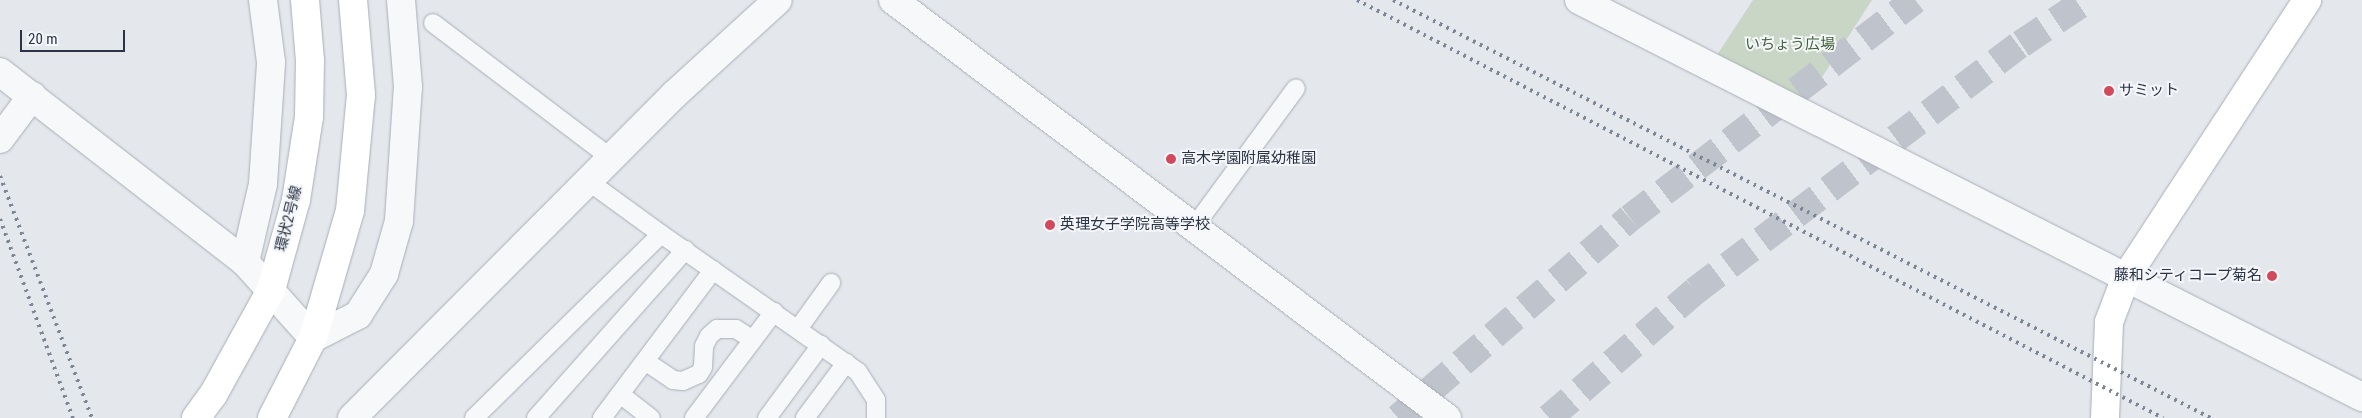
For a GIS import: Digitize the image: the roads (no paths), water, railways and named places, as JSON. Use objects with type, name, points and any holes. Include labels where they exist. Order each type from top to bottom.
[{"type":"main road","name":"環状2号線","points":[[196,418],[213,394],[270,290],[296,200],[309,117],[310,61],[305,0]]},
{"type":"main road","points":[[272,418],[313,338],[350,211],[356,164],[361,95],[353,0]]},
{"type":"main road","points":[[2105,418],[2109,322],[2126,277],[2307,0]]},
{"type":"street","points":[[245,262],[263,184],[271,62],[263,0]]},
{"type":"street","points":[[0,72],[245,262],[313,338],[358,315],[384,274],[396,230],[406,150],[408,87],[401,0]]},
{"type":"street","points":[[352,418],[611,158],[778,0]]},
{"type":"street","points":[[893,0],[1447,418]]},
{"type":"street","points":[[1580,0],[2362,397]]},
{"type":"street","points":[[0,139],[32,96]]},
{"type":"lane","points":[[433,23],[611,158]]},
{"type":"lane","points":[[1194,227],[1296,88]]},
{"type":"lane","points":[[588,181],[846,364],[870,385],[876,400],[876,418]]},
{"type":"lane","points":[[474,418],[662,234]]},
{"type":"lane","points":[[536,418],[685,250]]},
{"type":"lane","points":[[602,418],[713,270]]},
{"type":"lane","points":[[798,329],[830,283]]},
{"type":"lane","points":[[694,418],[774,312]]},
{"type":"lane","points":[[645,361],[673,380],[683,381],[699,374],[703,367],[704,346],[709,336],[717,330],[736,329],[753,340]]},
{"type":"lane","points":[[767,418],[821,346]]},
{"type":"lane","points":[[805,418],[846,364]]},
{"type":"lane","points":[[620,394],[648,417]]},
{"type":"tunnel","points":[[1398,418],[1630,218],[1915,0]]},
{"type":"tunnel","points":[[1549,418],[1695,291],[2021,44],[2087,0]]},
{"type":"railway","points":[[1357,0],[2163,418]]},
{"type":"railway","points":[[1393,0],[2211,418]]},
{"type":"railway","points":[[0,176],[92,418]]},
{"type":"railway","points":[[0,219],[73,418]]},
{"type":"place","name":"サミット","points":[[2109,91]]},
{"type":"place","name":"高木学園附属幼稚園","points":[[1171,159]]},
{"type":"place","name":"英理女子学院高等学校","points":[[1050,225]]},
{"type":"place","name":"藤和シティコープ菊名","points":[[2272,276]]},
{"type":"park label","name":"いちょう広場","points":[[1790,45]]}]
